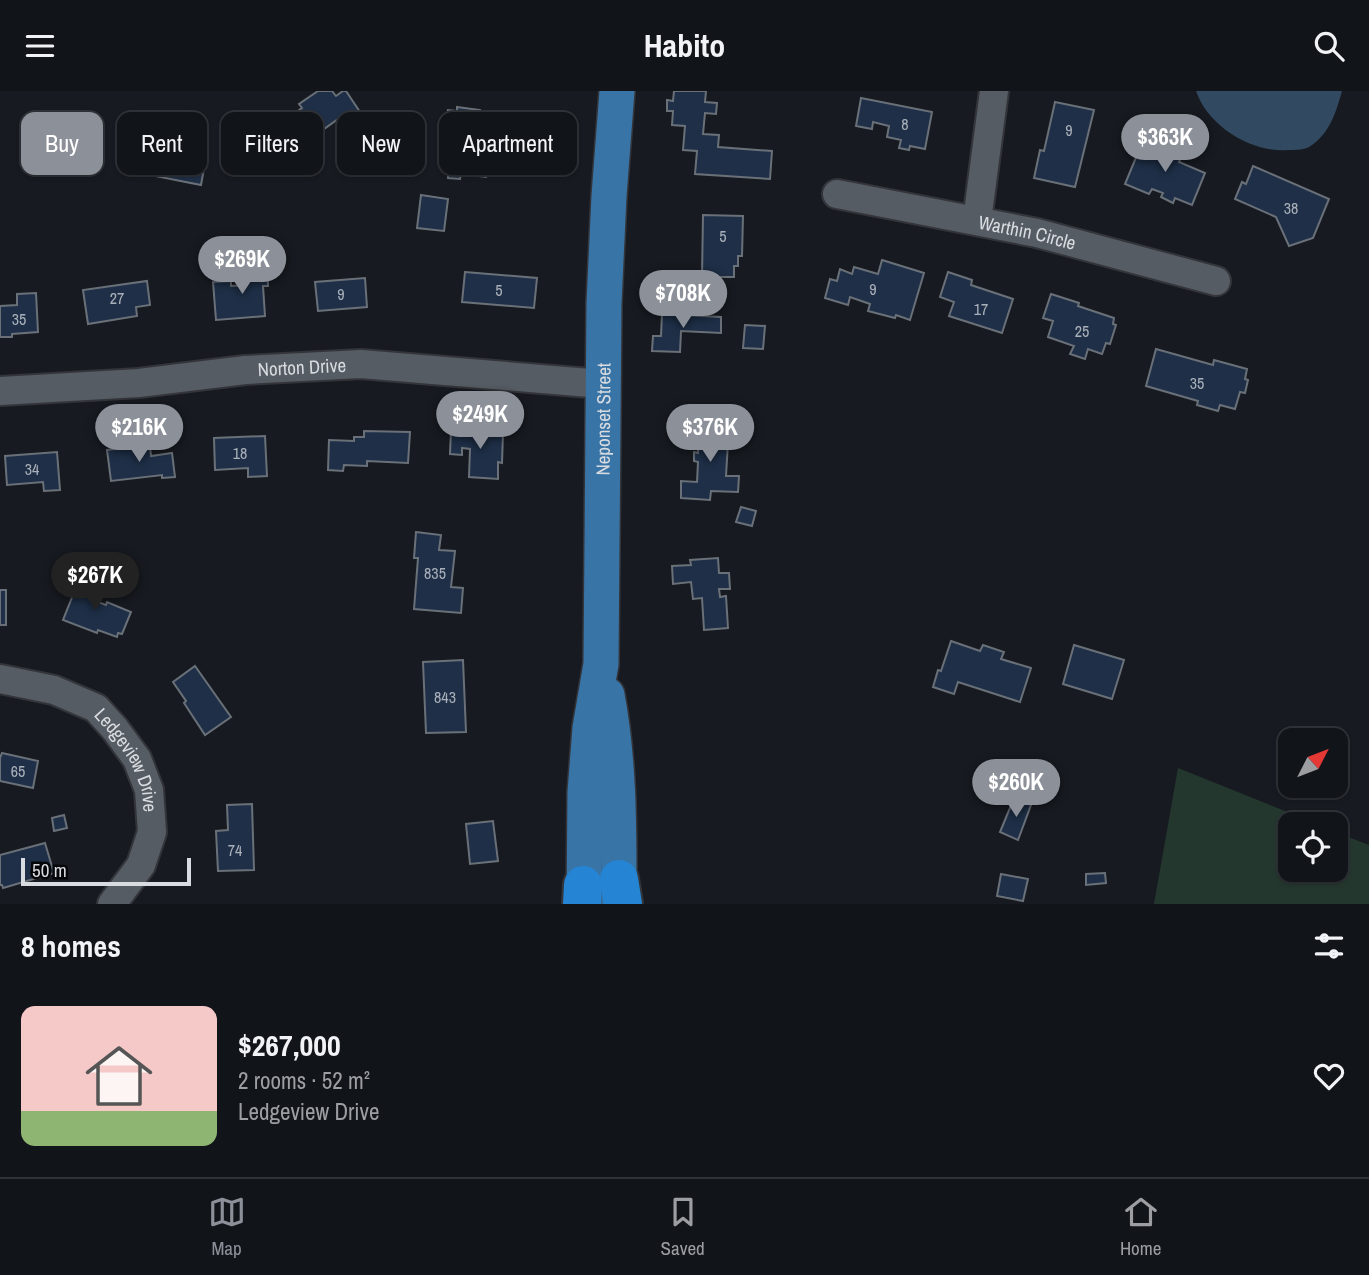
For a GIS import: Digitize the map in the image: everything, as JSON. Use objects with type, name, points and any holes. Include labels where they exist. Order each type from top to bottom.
[{"type":"main road","name":"Neponset Street","points":[[601,897],[586,771],[601,664],[602,384],[606,237],[617,91]]},
{"type":"street","points":[[977,221],[993,91]]},
{"type":"street","name":"Warthin Circle","points":[[837,194],[1037,233],[1216,281]]},
{"type":"street","name":"Norton Drive","points":[[0,391],[139,383],[245,370],[361,364],[602,384]]},
{"type":"street","name":"Ledgeview Drive","points":[[0,679],[54,690],[96,709],[137,759],[149,790],[152,832],[141,865],[112,904]]},
{"type":"green space","points":[[1178,768],[1287,812],[1278,812],[1278,882],[1348,882],[1348,837],[1369,845],[1369,904],[1154,904]]},
{"type":"water","points":[[1196,91],[1342,91],[1327,129],[1316,142],[1299,150],[1274,150],[1246,142],[1221,126],[1202,104]]},
{"type":"building","points":[[318,91],[332,91],[336,96],[346,91],[360,112],[337,112],[337,120],[323,130],[323,112],[296,112],[302,108],[299,104]]},
{"type":"building","points":[[674,91],[706,91],[705,102],[717,103],[716,114],[705,113],[703,134],[719,135],[718,147],[772,151],[770,179],[695,174],[697,151],[683,150],[685,126],[672,125],[673,111],[667,111],[667,100],[673,101]]},
{"type":"building","points":[[861,98],[932,112],[925,149],[910,146],[909,150],[899,148],[901,140],[887,137],[889,126],[873,122],[872,129],[856,126]]},
{"type":"building","points":[[1055,102],[1094,110],[1075,187],[1034,178],[1040,150],[1044,151]]},
{"type":"building","points":[[457,107],[480,110],[448,112],[457,111]]},
{"type":"building","points":[[1171,140],[1186,146],[1179,162],[1205,173],[1192,205],[1175,198],[1173,203],[1161,197],[1163,193],[1152,189],[1149,194],[1125,184],[1142,143],[1166,153]]},
{"type":"building","points":[[1253,166],[1329,199],[1313,238],[1289,246],[1276,217],[1235,199],[1242,182],[1246,184]]},
{"type":"building","points":[[150,175],[203,175],[201,185]]},
{"type":"building","points":[[448,175],[461,175],[460,179],[448,178]]},
{"type":"building","points":[[421,195],[448,199],[444,231],[417,228]]},
{"type":"building","points":[[703,215],[743,216],[742,256],[738,256],[738,266],[734,266],[734,277],[702,277]]},
{"type":"building","points":[[882,260],[924,273],[910,320],[868,311],[870,304],[850,297],[848,305],[825,298],[830,279],[837,281],[840,269],[852,274],[854,267],[878,274]]},
{"type":"building","points":[[267,264],[268,286],[263,286],[265,316],[216,320],[213,282],[231,281],[231,286],[247,285],[245,266]]},
{"type":"building","points":[[465,272],[537,278],[534,308],[462,302]]},
{"type":"building","points":[[948,272],[972,280],[971,285],[1013,299],[1002,333],[949,316],[954,302],[940,297]]},
{"type":"building","points":[[365,278],[367,307],[318,311],[315,282]]},
{"type":"building","points":[[147,281],[150,305],[136,307],[137,316],[88,324],[83,290]]},
{"type":"building","points":[[36,293],[38,332],[0,337],[0,306],[17,305],[17,294]]},
{"type":"building","points":[[1051,294],[1114,318],[1113,324],[1116,325],[1110,344],[1106,343],[1102,354],[1088,349],[1085,359],[1070,354],[1074,346],[1048,337],[1053,321],[1043,318]]},
{"type":"building","points":[[662,314],[721,317],[721,333],[681,331],[680,352],[652,351],[653,336],[661,336]]},
{"type":"building","points":[[745,325],[765,326],[763,349],[743,348]]},
{"type":"building","points":[[1156,349],[1213,365],[1214,360],[1247,369],[1245,393],[1240,392],[1235,409],[1220,405],[1218,411],[1197,405],[1198,401],[1146,386]]},
{"type":"building","points":[[693,424],[729,426],[726,476],[739,476],[738,492],[711,491],[710,500],[681,498],[681,481],[697,482],[698,462],[694,461],[694,452],[698,453],[698,445],[692,445]]},
{"type":"building","points":[[451,430],[503,433],[502,463],[498,462],[498,479],[469,477],[470,449],[462,448],[462,455],[450,454]]},
{"type":"building","points":[[364,431],[410,432],[408,463],[367,461],[367,466],[344,465],[343,471],[328,470],[329,440],[354,441],[354,437],[364,437]]},
{"type":"building","points":[[265,436],[267,476],[248,477],[248,468],[215,470],[214,438]]},
{"type":"building","points":[[150,445],[151,456],[172,453],[175,477],[162,478],[162,475],[111,481],[107,450]]},
{"type":"building","points":[[57,452],[60,490],[44,491],[43,482],[7,485],[5,456]]},
{"type":"building","points":[[741,507],[756,511],[752,526],[736,522]]},
{"type":"building","points":[[416,532],[441,535],[439,550],[455,551],[451,587],[463,588],[461,613],[414,609],[418,558],[414,558]]},
{"type":"building","points":[[718,558],[719,573],[729,573],[730,589],[719,589],[720,597],[726,596],[728,628],[704,630],[702,598],[693,599],[691,582],[673,584],[672,566],[691,565],[690,560]]},
{"type":"building","points":[[79,580],[97,587],[92,600],[106,605],[107,602],[131,612],[122,634],[118,633],[117,637],[98,630],[97,633],[63,620]]},
{"type":"building","points":[[0,590],[6,590],[6,625],[0,625]]},
{"type":"building","points":[[951,641],[980,651],[983,645],[1004,652],[1001,659],[1031,668],[1020,702],[958,682],[954,694],[933,687]]},
{"type":"building","points":[[1074,645],[1124,660],[1112,699],[1063,684]]},
{"type":"building","points":[[463,660],[466,732],[426,733],[423,662]]},
{"type":"building","points":[[195,666],[231,717],[205,735],[173,682]]},
{"type":"building","points":[[2,753],[38,761],[33,788],[0,781]]},
{"type":"building","points":[[1014,798],[1031,805],[1018,840],[1000,832]]},
{"type":"building","points":[[252,804],[254,870],[218,871],[216,831],[228,830],[227,805]]},
{"type":"building","points":[[64,815],[67,828],[54,831],[52,818]]},
{"type":"building","points":[[493,821],[498,861],[470,864],[466,824]]},
{"type":"building","points":[[45,843],[54,873],[3,888],[0,885],[0,855]]},
{"type":"building","points":[[1105,873],[1106,883],[1086,885],[1086,874]]},
{"type":"building","points":[[1001,874],[1028,879],[1023,901],[997,896]]}]
